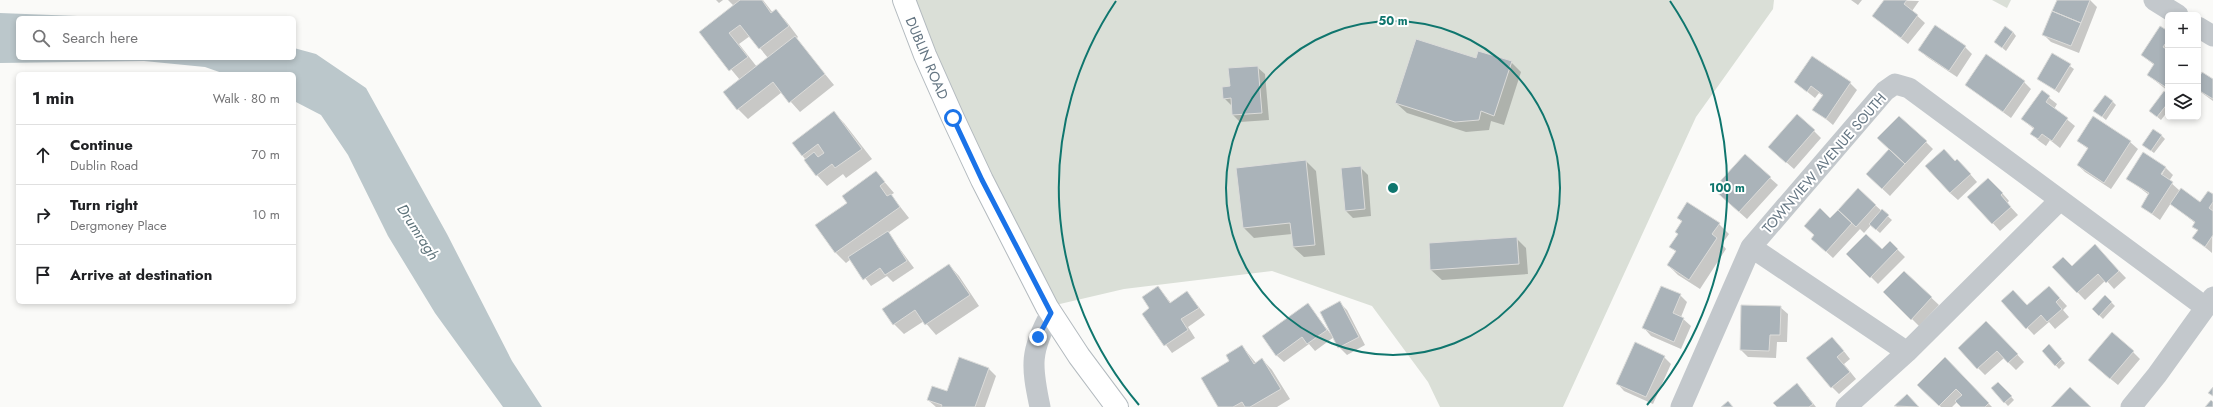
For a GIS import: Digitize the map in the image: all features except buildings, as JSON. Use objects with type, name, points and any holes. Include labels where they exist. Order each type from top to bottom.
[{"type":"street","name":"DUBLIN ROAD","points":[[904,0],[925,56],[976,168],[1051,313],[1079,356],[1117,407]]},
{"type":"street","points":[[2154,0],[2173,12]]},
{"type":"street","points":[[2201,29],[2213,36]]},
{"type":"street","name":"TOWNVIEW AVENUE SOUTH","points":[[1681,407],[1751,247],[1885,91],[1895,84],[1909,88],[2060,200],[2209,302]]},
{"type":"street","points":[[1846,407],[1907,352],[2060,200]]},
{"type":"street","points":[[1751,247],[1907,352]]},
{"type":"street","points":[[2131,407],[2157,375],[2209,302]]},
{"type":"street","points":[[1040,407],[1033,362],[1038,337],[1051,313]]},
{"type":"shaded area","points":[[904,0],[1774,0],[1773,9],[1696,117],[1563,407],[1440,407],[1428,382],[1372,306],[1272,271],[1124,289],[1047,307]]},
{"type":"shaded area","points":[[1992,0],[2011,0],[2007,8]]},
{"type":"water","name":"Drumragh","points":[[0,13],[77,16],[16,16],[16,60],[296,60],[296,49],[316,54],[366,88],[447,234],[512,361],[542,407],[503,407],[435,313],[388,236],[348,155],[321,115],[296,102],[296,72],[219,72],[205,67],[144,61],[0,63]]},
{"type":"route","points":[[953,118],[982,180],[1039,293],[1051,313],[1038,337]]}]
